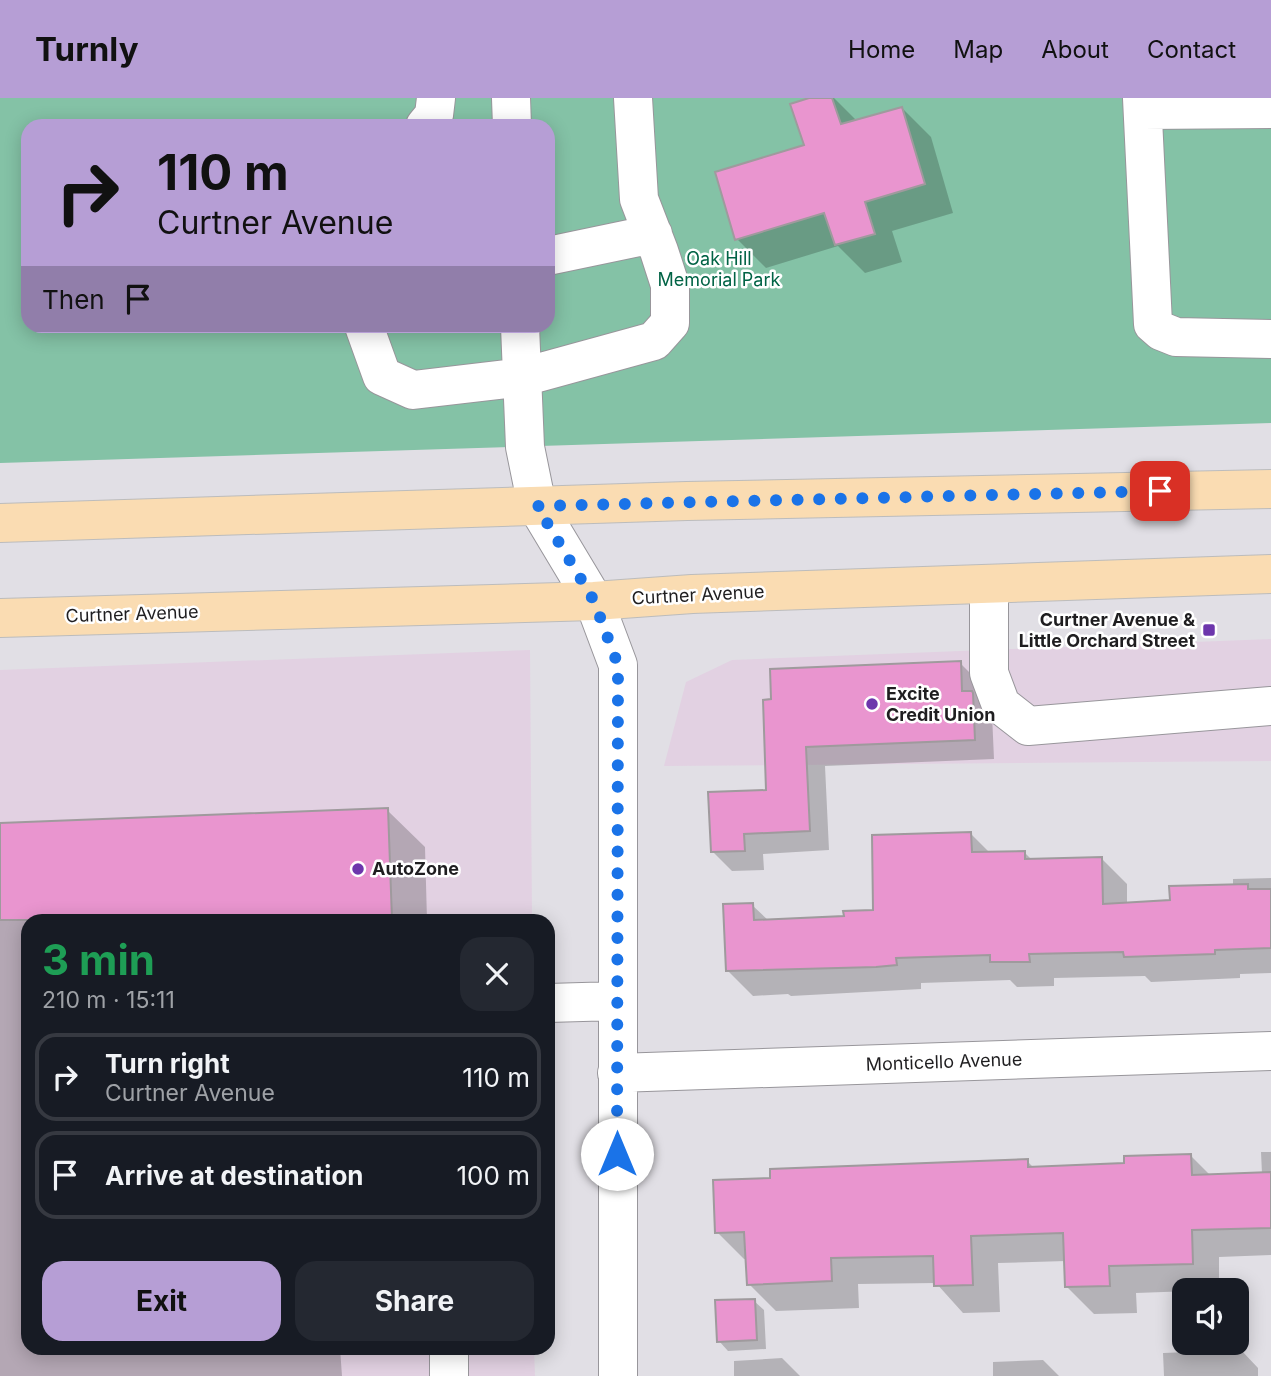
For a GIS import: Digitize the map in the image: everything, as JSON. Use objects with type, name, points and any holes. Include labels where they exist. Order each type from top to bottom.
[{"type":"main road","points":[[0,523],[537,506],[1271,489]]},
{"type":"main road","name":"Curtner Avenue","points":[[0,618],[594,601],[692,594],[1271,574]]},
{"type":"street","points":[[431,119],[434,115],[436,98]]},
{"type":"street","points":[[511,98],[512,119]]},
{"type":"street","points":[[367,333],[382,376],[413,390],[523,377],[654,341],[670,323],[670,285],[639,199],[633,98]]},
{"type":"street","points":[[1271,109],[1143,104],[1153,324],[1161,331],[1177,337],[1271,339]]},
{"type":"street","points":[[555,255],[653,234]]},
{"type":"street","points":[[520,333],[525,447],[537,506],[594,601],[618,665],[618,1376]]},
{"type":"street","points":[[989,584],[989,673],[1001,705],[1028,726],[1271,706]]},
{"type":"street","points":[[555,1003],[617,1001]]},
{"type":"street","name":"Monticello Avenue","points":[[617,1073],[1271,1051]]},
{"type":"street","points":[[449,1355],[449,1376]]},
{"type":"shaded area","points":[[1271,639],[1271,761],[664,766],[686,682],[732,660]]},
{"type":"shaded area","points":[[530,650],[532,914],[21,914],[21,1355],[534,1355],[535,1376],[0,1376],[0,670]]},
{"type":"green space","name":"Oak Hill Memorial Park","points":[[0,98],[1271,98],[1271,423],[0,463]]},
{"type":"building","points":[[809,98],[832,98],[841,124],[902,107],[925,184],[865,202],[875,234],[835,245],[824,213],[735,240],[715,172],[804,145],[790,104]]},
{"type":"building","name":"Excite Credit Union","points":[[961,661],[962,691],[973,693],[975,740],[806,747],[810,831],[744,834],[745,851],[711,852],[708,792],[766,790],[763,700],[771,699],[770,669]]},
{"type":"building","points":[[388,808],[392,914],[21,914],[21,920],[0,920],[0,823]]},
{"type":"building","points":[[971,832],[972,852],[1025,851],[1025,859],[1102,857],[1103,904],[1170,900],[1169,886],[1248,884],[1248,889],[1271,889],[1271,948],[1215,950],[1215,954],[1124,957],[1123,952],[1029,954],[1030,962],[990,962],[990,955],[896,958],[897,965],[876,967],[726,971],[723,904],[753,903],[754,920],[844,916],[843,911],[873,910],[872,835]]},
{"type":"building","points":[[1191,1154],[1192,1175],[1271,1172],[1271,1228],[1192,1230],[1193,1264],[1109,1266],[1110,1286],[1065,1287],[1063,1233],[971,1236],[973,1285],[934,1286],[933,1256],[831,1258],[832,1281],[747,1285],[744,1232],[715,1233],[713,1180],[770,1178],[770,1169],[1028,1159],[1028,1167],[1124,1163],[1124,1156]]},
{"type":"building","points":[[755,1299],[757,1340],[717,1342],[715,1300]]},
{"type":"place","name":"Curtner Avenue & Little Orchard Street","points":[[1209,630]]},
{"type":"place","name":"Excite Credit Union","points":[[872,704]]},
{"type":"place","name":"AutoZone","points":[[358,869]]},
{"type":"route","points":[[617,1154],[618,665],[594,601],[537,506],[1160,491]]}]
